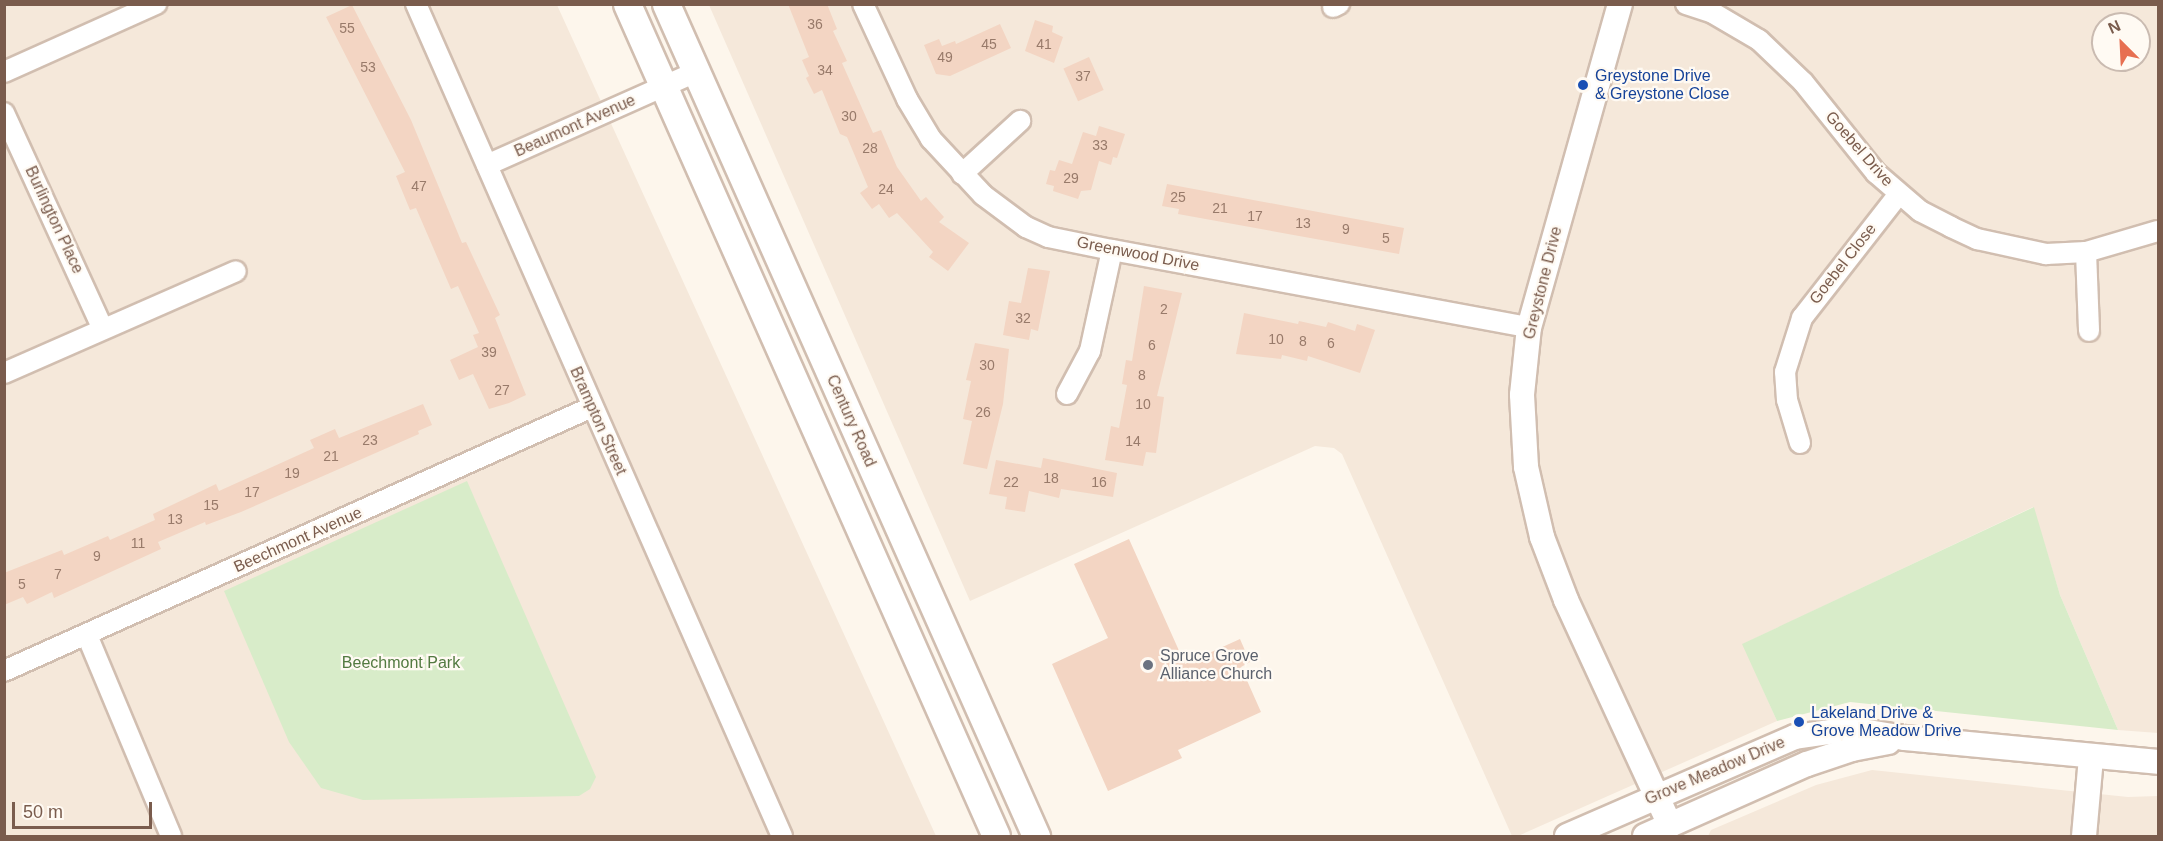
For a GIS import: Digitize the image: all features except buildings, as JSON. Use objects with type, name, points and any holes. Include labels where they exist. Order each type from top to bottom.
[{"type":"main road","points":[[627,4],[996,837]]},
{"type":"main road","name":"Century Road","points":[[666,4],[1036,837]]},
{"type":"street","points":[[4,72],[156,4]]},
{"type":"street","name":"Brampton Street","points":[[416,4],[782,837]]},
{"type":"street","name":"Greenwood Drive","points":[[863,4],[917,117],[962,174],[983,195],[1026,227],[1048,237],[1112,250],[1529,327]]},
{"type":"street","name":"Greystone Drive","points":[[1620,4],[1529,327],[1522,395],[1526,467],[1542,537],[1566,600],[1673,831]]},
{"type":"street","name":"Goebel Drive","points":[[1686,4],[1739,27],[1779,57],[1876,173],[1920,211],[1977,239],[2046,254],[2086,252],[2158,231]]},
{"type":"street","name":"Beaumont Avenue","points":[[487,165],[696,72]]},
{"type":"street","name":"Burlington Place","points":[[4,113],[102,327]]},
{"type":"street","points":[[962,174],[1020,121]]},
{"type":"street","name":"Goebel Close","points":[[1800,444],[1786,400],[1785,372],[1802,318],[1899,194]]},
{"type":"street","points":[[1067,394],[1090,351],[1112,250]]},
{"type":"street","points":[[2086,252],[2089,331]]},
{"type":"street","points":[[4,373],[102,327],[236,271]]},
{"type":"street","name":"Beechmont Avenue","points":[[4,671],[592,407]]},
{"type":"street","points":[[87,635],[171,837]]},
{"type":"street","name":"Grove Meadow Drive","points":[[1567,837],[1795,737],[1850,729],[1905,738],[2158,762]]},
{"type":"street","name":"Grove Meadow Drive","points":[[1645,837],[1673,831],[1807,764],[1852,749],[1905,738]]},
{"type":"street","points":[[2084,837],[2091,757]]},
{"type":"shaded area","points":[[5,5],[557,5],[936,836],[5,836]]},
{"type":"shaded area","points":[[709,5],[2158,5],[2158,733],[2118,730],[2060,595],[2033,507],[1743,644],[1777,721],[1518,836],[1512,836],[1342,454],[1334,448],[1315,446],[970,601]]},
{"type":"shaded area","points":[[1872,770],[2128,797],[2158,796],[2158,836],[1708,836],[1711,830],[1816,785]]},
{"type":"green space","name":"Beechmont Park","points":[[467,481],[596,777],[590,789],[579,796],[363,800],[321,788],[289,742],[224,591]]},
{"type":"green space","points":[[2034,507],[2060,595],[2118,730],[1850,702],[1777,721],[1742,644]]},
{"type":"place","name":"Greystone Drive & Greystone Close","points":[[1583,85]]},
{"type":"place","name":"Spruce Grove Alliance Church","points":[[1148,665]]},
{"type":"place","name":"Lakeland Drive & Grove Meadow Drive","points":[[1799,722]]}]
